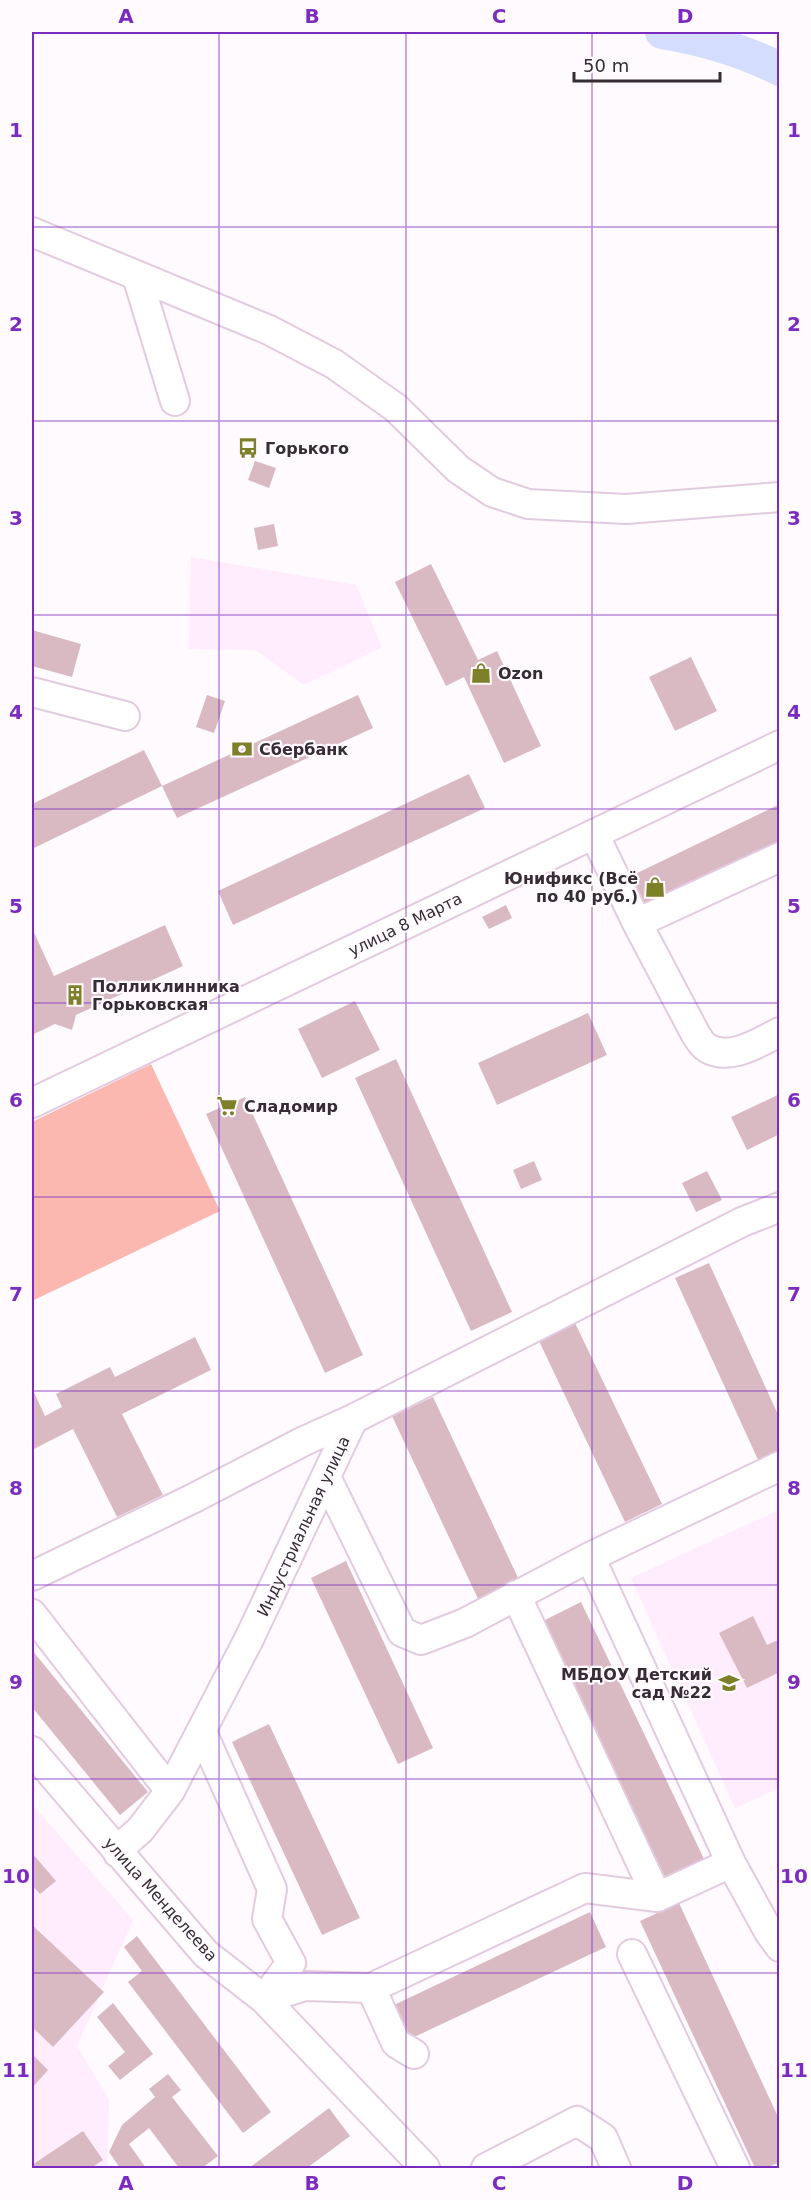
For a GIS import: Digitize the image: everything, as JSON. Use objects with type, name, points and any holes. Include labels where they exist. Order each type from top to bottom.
[{"type":"street","points":[[32,232],[269,330],[334,364],[396,408],[458,469],[492,492],[528,504],[626,509],[780,497]]},
{"type":"street","points":[[137,276],[175,401]]},
{"type":"street","points":[[32,692],[125,716]]},
{"type":"street","name":"улица 8 Марта","points":[[32,1103],[780,745]]},
{"type":"street","points":[[594,834],[637,923],[695,1033],[706,1047],[721,1053],[742,1050],[780,1032]]},
{"type":"street","points":[[637,923],[780,857]]},
{"type":"street","name":"Индустриальная улица","points":[[118,1853],[124,1844],[140,1830],[170,1791],[202,1732],[249,1639],[353,1419],[742,1222],[780,1207]]},
{"type":"street","points":[[32,1576],[353,1419]]},
{"type":"street","points":[[326,1477],[402,1632],[421,1640],[465,1623],[590,1557],[780,1466]]},
{"type":"street","points":[[590,1557],[731,1863],[769,1932],[780,1947]]},
{"type":"street","points":[[516,1595],[657,1897]]},
{"type":"street","points":[[32,1614],[170,1791]]},
{"type":"street","points":[[202,1732],[272,1888],[267,1919],[291,1963],[264,1999]]},
{"type":"street","name":"улица Менделеева","points":[[32,1751],[206,1953],[264,1999],[425,2169]]},
{"type":"street","points":[[264,1999],[304,1986],[371,1988],[585,1888],[657,1897],[731,1863]]},
{"type":"street","points":[[632,1954],[735,2169]]},
{"type":"street","points":[[371,1988],[396,2043],[414,2054]]},
{"type":"street","points":[[486,2169],[577,2121],[603,2138],[616,2169]]},
{"type":"shaded area","points":[[191,557],[356,585],[382,647],[304,685],[255,650],[189,649]]},
{"type":"shaded area","points":[[151,1064],[220,1211],[32,1301],[32,1122]]},
{"type":"shaded area","name":"МБДОУ Детский сад №22","points":[[779,1510],[779,1788],[735,1808],[631,1578]]},
{"type":"shaded area","points":[[32,1804],[133,1920],[77,2046],[109,2100],[107,2168],[32,2168]]},
{"type":"building","points":[[255,461],[276,468],[269,488],[248,480]]},
{"type":"building","points":[[274,524],[278,546],[258,550],[254,528]]},
{"type":"building","points":[[431,564],[478,660],[497,651],[541,746],[504,763],[464,677],[446,686],[395,582]]},
{"type":"building","points":[[32,630],[81,644],[72,677],[32,666]]},
{"type":"building","points":[[691,657],[717,711],[675,731],[649,677]]},
{"type":"building","points":[[207,695],[225,701],[214,733],[196,727]]},
{"type":"building","points":[[358,695],[373,728],[177,818],[162,786]]},
{"type":"building","points":[[144,750],[162,786],[32,849],[32,804]]},
{"type":"building","points":[[469,774],[485,808],[233,925],[218,891]]},
{"type":"building","points":[[780,804],[780,846],[647,910],[631,876]]},
{"type":"building","points":[[506,905],[512,918],[489,929],[482,917]]},
{"type":"building","name":"Полликлинника Горьковская","points":[[165,925],[183,966],[76,1015],[72,1030],[55,1024],[32,1035],[32,928],[54,976]]},
{"type":"building","points":[[355,1001],[380,1050],[322,1078],[298,1029]]},
{"type":"building","points":[[588,1013],[607,1055],[497,1105],[478,1063]]},
{"type":"building","points":[[396,1059],[512,1312],[471,1331],[355,1078]]},
{"type":"building","points":[[780,1094],[780,1134],[747,1150],[731,1117]]},
{"type":"building","points":[[245,1097],[363,1355],[325,1373],[206,1114]]},
{"type":"building","points":[[534,1161],[542,1180],[521,1189],[513,1170]]},
{"type":"building","points":[[707,1171],[722,1200],[696,1212],[682,1183]]},
{"type":"building","points":[[709,1263],[780,1419],[780,1453],[759,1462],[675,1278]]},
{"type":"building","points":[[575,1323],[662,1504],[625,1522],[539,1341]]},
{"type":"building","points":[[195,1337],[211,1370],[122,1414],[163,1495],[117,1517],[73,1429],[32,1450],[32,1388],[45,1416],[62,1407],[56,1394],[110,1367],[115,1377]]},
{"type":"building","points":[[433,1397],[520,1582],[479,1601],[392,1416]]},
{"type":"building","points":[[346,1561],[433,1748],[398,1764],[311,1578]]},
{"type":"building","points":[[581,1602],[706,1863],[667,1881],[543,1621]]},
{"type":"building","points":[[753,1616],[767,1645],[780,1639],[780,1672],[747,1688],[719,1633]]},
{"type":"building","points":[[32,1650],[148,1792],[120,1815],[32,1707]]},
{"type":"building","points":[[269,1724],[360,1918],[322,1935],[232,1742]]},
{"type":"building","points":[[32,1853],[56,1881],[40,1894],[32,1885]]},
{"type":"building","points":[[679,1903],[780,2121],[780,2162],[766,2168],[755,2168],[640,1921]]},
{"type":"building","points":[[590,1912],[606,1947],[410,2039],[394,2005]]},
{"type":"building","points":[[32,1925],[104,1992],[53,2047],[32,2027]]},
{"type":"building","points":[[137,1936],[271,2112],[243,2133],[128,1982],[142,1971],[124,1947]]},
{"type":"building","points":[[113,2003],[153,2054],[120,2080],[108,2066],[125,2052],[97,2017]]},
{"type":"building","points":[[32,2054],[48,2070],[32,2088]]},
{"type":"building","points":[[168,2074],[181,2090],[172,2097],[218,2156],[202,2168],[179,2168],[149,2128],[129,2144],[146,2168],[120,2168],[109,2152],[122,2125],[155,2097],[149,2089]]},
{"type":"building","points":[[329,2108],[350,2136],[307,2168],[249,2168]]},
{"type":"building","points":[[83,2131],[103,2160],[91,2168],[32,2168],[32,2165]]},
{"type":"waterway","points":[[662,32],[722,46],[780,69]]},
{"type":"place","name":"Горького","points":[[248,448]]},
{"type":"place","name":"Ozon","points":[[481,673]]},
{"type":"place","name":"Сбербанк","points":[[242,749]]},
{"type":"place","name":"Юнификс (Всё по 40 руб.)","points":[[655,887]]},
{"type":"place","name":"Полликлинника Горьковская","points":[[75,995]]},
{"type":"place","name":"Сладомир","points":[[227,1106]]},
{"type":"place","name":"МБДОУ Детский сад №22","points":[[729,1683]]}]
